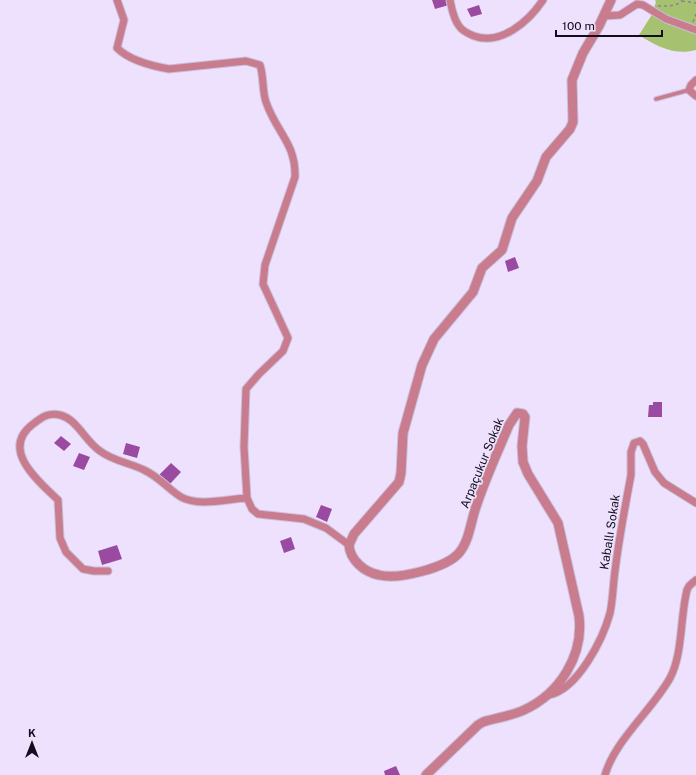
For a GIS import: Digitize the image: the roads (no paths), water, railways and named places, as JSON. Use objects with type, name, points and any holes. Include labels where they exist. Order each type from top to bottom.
[{"type":"street","points":[[117,0],[124,20],[117,48],[122,53],[157,67],[169,69],[246,61],[260,65],[265,101],[272,119],[293,152],[296,163],[295,177],[265,265],[263,284],[288,338],[283,351],[246,389],[244,447],[247,498],[252,508],[258,514],[304,519],[326,528],[349,544],[354,534],[398,482],[401,474],[403,433],[422,365],[434,339],[446,322],[473,292],[482,268],[502,250],[512,218],[537,181],[546,157],[570,129],[573,122],[572,80],[583,53],[604,16],[611,0]]},
{"type":"street","points":[[450,0],[454,19],[460,28],[480,38],[492,38],[505,34],[526,20],[543,0]]},
{"type":"street","points":[[604,16],[620,15],[637,4],[647,7],[666,19],[696,30]]},
{"type":"street","points":[[696,80],[691,85],[689,90],[696,96]]},
{"type":"street","name":"Arpaçukur Sokak","points":[[349,544],[354,560],[370,572],[379,576],[409,574],[425,570],[455,556],[465,543],[476,504],[509,425],[517,413],[523,414],[525,417],[522,446],[523,462],[528,474],[558,523],[580,623],[578,643],[571,664],[549,695]]},
{"type":"street","points":[[108,571],[94,571],[83,568],[66,552],[60,538],[58,500],[25,468],[18,452],[23,430],[45,415],[60,415],[71,420],[87,440],[100,452],[146,470],[181,496],[193,501],[247,498]]},
{"type":"street","name":"Kaballı Sokak","points":[[549,695],[557,693],[563,689],[589,660],[598,644],[609,614],[631,475],[631,452],[634,443],[640,441],[643,444],[655,472],[664,483],[696,503]]},
{"type":"street","points":[[605,775],[607,768],[630,731],[672,672],[687,590],[696,580]]},
{"type":"street","points":[[426,775],[478,725],[483,722],[522,711],[549,695]]},
{"type":"lane","points":[[656,99],[689,90]]}]
